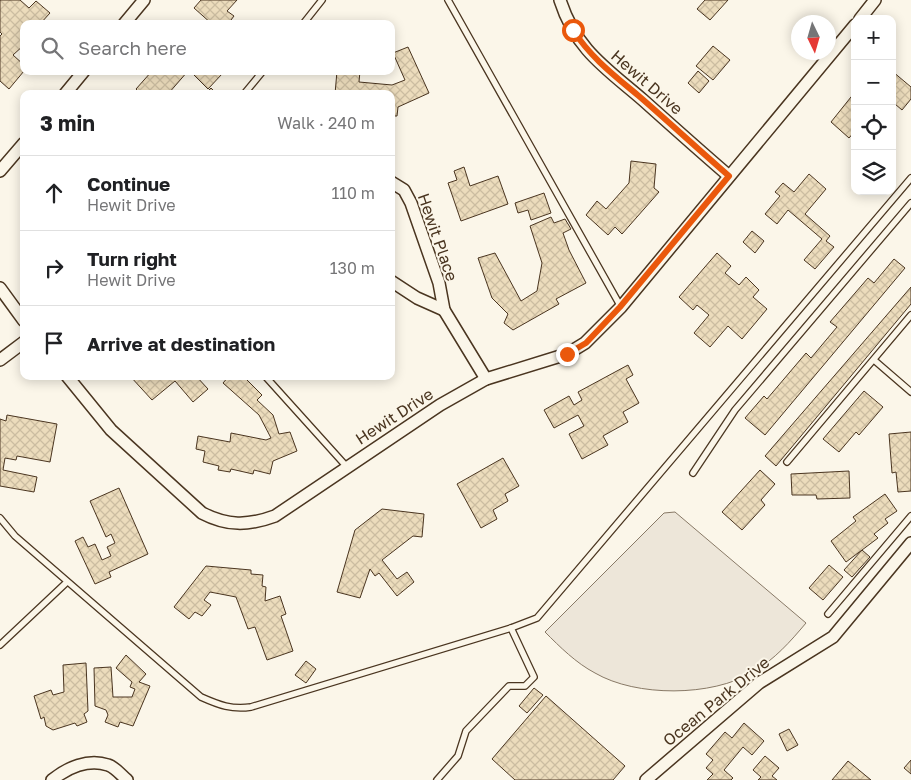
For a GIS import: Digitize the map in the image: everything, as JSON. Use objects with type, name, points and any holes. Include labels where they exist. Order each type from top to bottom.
[{"type":"street","points":[[127,20],[144,0]]},
{"type":"street","name":"Hewit Drive","points":[[560,0],[573,30],[584,48],[612,76],[639,96],[729,176]]},
{"type":"street","points":[[863,15],[876,0]]},
{"type":"street","name":"Hewit Drive","points":[[70,380],[111,430],[202,513],[217,521],[239,524],[257,523],[275,516],[440,405],[486,379],[567,354],[586,343],[620,307],[851,30]]},
{"type":"street","points":[[68,90],[81,75]]},
{"type":"street","points":[[0,171],[20,147]]},
{"type":"street","name":"Hewit Place","points":[[395,184],[404,190],[411,203],[439,284],[444,310],[486,379]]},
{"type":"street","points":[[395,284],[417,298],[444,310]]},
{"type":"street","points":[[0,288],[20,316]]},
{"type":"street","points":[[0,360],[20,345]]},
{"type":"street","name":"Ocean Park Drive","points":[[646,780],[759,682],[833,637],[911,543]]},
{"type":"street","points":[[52,780],[72,767],[94,762],[110,765],[127,780]]},
{"type":"lane","points":[[306,20],[322,0]]},
{"type":"lane","points":[[448,0],[620,307]]},
{"type":"lane","points":[[247,90],[260,75]]},
{"type":"lane","points":[[0,518],[15,536],[201,697],[222,706],[236,709],[251,707],[511,628],[537,618],[911,178]]},
{"type":"lane","points":[[693,473],[735,410],[911,203]]},
{"type":"lane","points":[[787,462],[911,316]]},
{"type":"lane","points":[[874,360],[911,392]]},
{"type":"lane","points":[[269,380],[347,467]]},
{"type":"lane","points":[[828,614],[911,516]]},
{"type":"lane","points":[[0,645],[67,582]]},
{"type":"lane","points":[[437,780],[458,756],[466,731],[508,686],[525,686],[534,677],[511,628]]},
{"type":"shaded area","points":[[675,512],[806,623],[782,650],[761,667],[736,680],[717,686],[696,690],[652,690],[612,681],[581,664],[545,632],[664,513]]},
{"type":"building","points":[[0,0],[20,0],[29,8],[36,1],[50,13],[44,20],[20,20],[20,49],[13,55],[20,61],[21,75],[9,89],[0,81],[0,36],[2,34],[0,32]]},
{"type":"building","points":[[201,0],[237,0],[227,11],[234,16],[231,20],[208,20],[194,8]]},
{"type":"building","points":[[705,0],[728,0],[710,20],[697,9]]},
{"type":"building","points":[[713,46],[730,60],[713,80],[696,66]]},
{"type":"building","points":[[408,47],[429,93],[398,107],[397,116],[395,116],[395,90],[335,90],[337,75],[360,75],[359,82],[392,85],[405,80],[395,58],[395,52]]},
{"type":"building","points":[[698,71],[709,81],[699,93],[688,83]]},
{"type":"building","points":[[896,74],[911,87],[911,99],[902,110],[896,105]]},
{"type":"building","points":[[148,75],[185,75],[171,90],[136,89]]},
{"type":"building","points":[[194,75],[221,75],[208,89]]},
{"type":"building","points":[[851,97],[851,136],[849,138],[831,122]]},
{"type":"building","points":[[631,161],[656,164],[654,188],[659,192],[622,234],[615,227],[608,235],[586,215],[597,201],[606,209],[629,183]]},
{"type":"building","points":[[464,167],[470,186],[498,176],[508,204],[461,221],[448,183],[457,180],[454,171]]},
{"type":"building","points":[[809,174],[826,189],[805,214],[830,236],[826,241],[834,247],[815,269],[804,260],[822,239],[788,210],[777,224],[765,214],[780,196],[775,192],[783,183],[794,192]]},
{"type":"building","points":[[544,193],[551,213],[531,220],[528,210],[518,213],[515,203]]},
{"type":"building","points":[[551,217],[554,223],[565,219],[571,229],[563,233],[569,250],[586,283],[556,299],[559,304],[513,330],[504,323],[508,314],[492,298],[478,258],[495,253],[521,301],[537,291],[542,263],[530,226]]},
{"type":"building","points":[[752,231],[764,241],[755,253],[743,242]]},
{"type":"building","points":[[717,253],[731,266],[725,273],[739,285],[746,277],[759,290],[753,297],[767,309],[742,339],[728,326],[710,347],[694,333],[709,315],[697,305],[693,310],[679,297]]},
{"type":"building","points":[[894,259],[905,268],[765,435],[745,418],[764,396],[767,399],[806,353],[811,358],[837,327],[830,322],[868,278],[874,283]]},
{"type":"building","points":[[911,287],[911,304],[776,466],[765,456]]},
{"type":"building","points":[[628,365],[633,375],[626,379],[639,403],[623,412],[628,422],[603,436],[608,445],[582,459],[569,434],[584,426],[578,415],[554,428],[544,410],[569,396],[574,405],[582,400],[578,392]]},
{"type":"building","points":[[134,380],[200,380],[208,389],[193,402],[175,381],[152,400]]},
{"type":"building","points":[[226,380],[247,380],[262,395],[257,400],[273,415],[279,434],[290,432],[297,451],[273,461],[270,474],[254,470],[253,474],[231,469],[230,472],[218,470],[219,466],[203,462],[205,451],[196,449],[198,436],[230,442],[231,433],[266,440],[271,438],[259,415],[223,383]]},
{"type":"building","points":[[864,391],[883,407],[859,435],[856,432],[839,452],[823,439]]},
{"type":"building","points":[[7,415],[57,424],[50,462],[17,456],[16,460],[5,458],[3,470],[37,477],[34,492],[0,486],[0,419],[6,421]]},
{"type":"building","points":[[911,432],[911,491],[898,492],[896,472],[892,473],[889,434]]},
{"type":"building","points":[[503,458],[519,486],[505,494],[508,501],[493,510],[497,519],[481,528],[457,484]]},
{"type":"building","points":[[760,470],[775,484],[761,500],[765,505],[742,530],[722,512]]},
{"type":"building","points":[[849,471],[850,498],[817,499],[816,495],[792,495],[791,474]]},
{"type":"building","points":[[119,488],[148,554],[109,572],[111,577],[95,584],[75,541],[83,537],[88,547],[95,544],[102,560],[111,556],[107,547],[115,543],[111,534],[106,537],[90,501]]},
{"type":"building","points":[[885,494],[897,511],[885,519],[888,523],[874,534],[878,538],[846,562],[831,541],[856,521],[853,517]]},
{"type":"building","points":[[382,509],[424,514],[422,537],[413,536],[382,560],[397,579],[407,572],[414,582],[397,596],[379,573],[375,576],[370,569],[360,598],[337,592],[355,530]]},
{"type":"building","points":[[862,550],[870,557],[852,577],[844,570]]},
{"type":"building","points":[[829,565],[843,577],[823,600],[809,588]]},
{"type":"building","points":[[206,566],[251,570],[251,574],[263,575],[262,586],[266,587],[265,601],[280,596],[286,614],[281,616],[293,651],[267,660],[255,627],[248,629],[236,597],[210,592],[204,600],[211,605],[202,616],[195,612],[189,619],[174,607]]},
{"type":"building","points":[[126,655],[146,674],[139,682],[150,686],[133,726],[120,722],[118,727],[105,722],[108,715],[106,710],[95,706],[94,668],[111,667],[113,697],[132,697],[135,689],[130,687],[132,682],[116,668]]},
{"type":"building","points":[[306,661],[316,669],[306,683],[295,675]]},
{"type":"building","points":[[86,663],[88,711],[84,714],[87,722],[77,726],[75,723],[53,730],[46,726],[44,717],[41,719],[34,696],[51,690],[53,695],[64,692],[63,665]]},
{"type":"building","points":[[534,688],[543,695],[527,713],[519,706]]},
{"type":"building","points":[[546,696],[625,766],[613,780],[515,780],[492,759]]},
{"type":"building","points":[[744,723],[764,741],[752,755],[743,747],[724,770],[733,778],[731,780],[707,780],[713,774],[706,768],[713,760],[706,754],[725,732],[732,738]]},
{"type":"building","points":[[789,729],[798,745],[787,751],[779,734]]},
{"type":"building","points":[[765,756],[779,768],[772,776],[777,780],[758,780],[761,777],[753,770]]},
{"type":"building","points":[[911,760],[911,774],[904,768]]},
{"type":"building","points":[[848,761],[871,780],[832,780]]},
{"type":"route","points":[[567,354],[586,343],[620,307],[729,176],[639,96],[612,76],[584,48],[573,30]]}]
